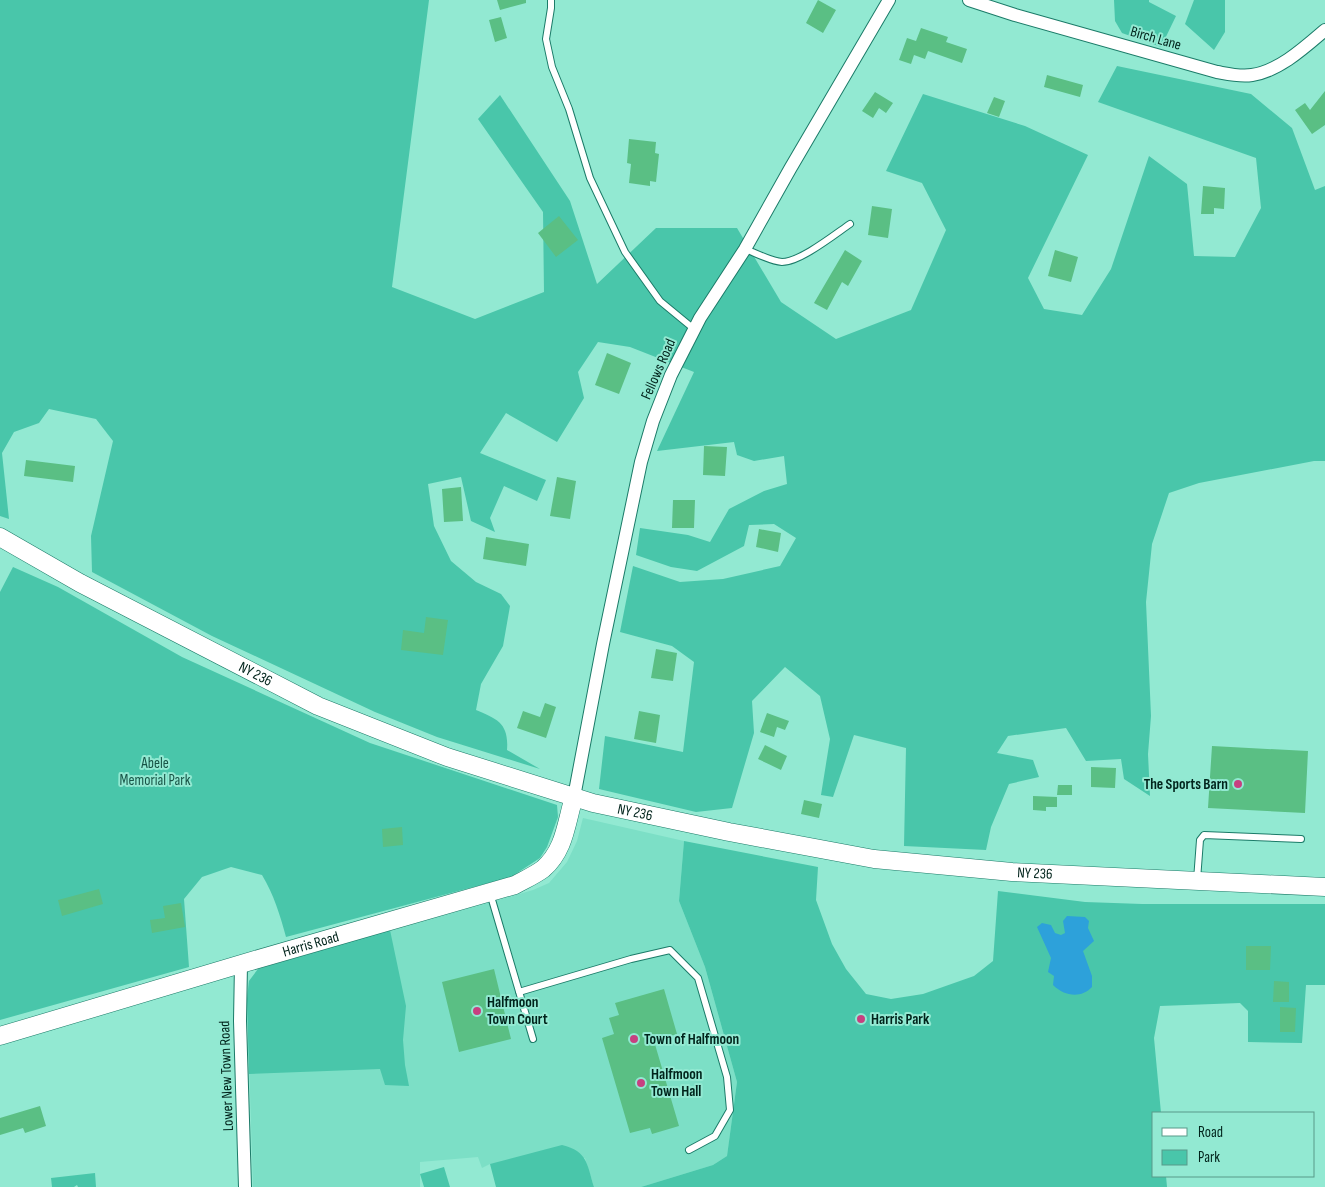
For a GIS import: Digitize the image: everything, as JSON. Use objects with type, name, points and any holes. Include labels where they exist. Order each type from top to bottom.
[{"type":"main road","name":"NY 236","points":[[0,537],[80,582],[318,706],[447,757],[574,797],[729,832],[874,859],[1012,872],[1325,887]]},
{"type":"main road","name":"Harris Road","points":[[0,1036],[515,884],[543,869],[564,839],[574,797]]},
{"type":"street","name":"Fellows Road","points":[[574,797],[603,644],[641,462],[653,421],[671,375],[694,329],[745,249],[889,0]]},
{"type":"street","name":"Birch Lane","points":[[969,0],[1014,15],[1217,72],[1236,75],[1250,76],[1277,66],[1325,30]]},
{"type":"street","name":"Lower New Town Road","points":[[241,964],[240,1020],[245,1187]]},
{"type":"lane","points":[[551,0],[546,39],[552,67],[569,109],[590,178],[625,252],[660,301],[694,329]]},
{"type":"lane","points":[[745,249],[783,262],[795,259],[850,224]]},
{"type":"lane","points":[[1197,880],[1200,840],[1204,835],[1301,839]]},
{"type":"lane","points":[[490,892],[533,1039]]},
{"type":"lane","points":[[519,992],[631,959],[670,950],[698,978],[727,1077],[730,1110],[715,1136],[689,1150]]},
{"type":"shaded area","points":[[583,818],[684,841],[679,901],[705,967],[737,1082],[727,1156],[713,1165],[641,1187],[594,1187],[585,1158],[490,1164],[482,1168],[478,1157],[420,1162],[420,1187],[253,1187],[247,999],[249,981],[258,969],[533,890],[549,883],[567,862],[577,841]]},
{"type":"green space","points":[[0,0],[429,0],[392,287],[475,319],[544,292],[543,212],[478,119],[500,95],[570,201],[597,284],[656,228],[737,228],[781,302],[836,339],[911,310],[946,230],[922,183],[886,171],[923,94],[1025,126],[1088,155],[1028,278],[1044,309],[1082,315],[1111,269],[1149,156],[1187,184],[1194,256],[1235,257],[1261,208],[1256,158],[1098,102],[1117,66],[1251,94],[1292,128],[1315,190],[1325,186],[1325,461],[1314,461],[1199,483],[1169,493],[1152,544],[1146,602],[1151,716],[1148,754],[1150,796],[1124,779],[1121,759],[1086,761],[1066,728],[1008,736],[997,753],[1033,760],[1039,777],[1009,784],[991,827],[986,850],[904,846],[906,748],[854,735],[833,797],[821,795],[830,739],[820,696],[785,667],[752,701],[754,733],[732,808],[696,812],[599,789],[605,736],[683,752],[694,662],[672,646],[620,632],[633,566],[680,582],[723,579],[780,566],[796,538],[774,524],[749,525],[744,546],[697,571],[671,567],[636,555],[640,528],[688,535],[710,542],[729,509],[764,491],[787,484],[784,456],[754,461],[737,455],[734,442],[657,451],[694,372],[630,347],[598,342],[578,372],[584,398],[557,442],[506,413],[480,453],[546,480],[537,501],[504,486],[490,518],[495,532],[471,521],[461,477],[428,484],[434,526],[451,561],[476,582],[501,594],[510,606],[503,646],[481,684],[476,710],[490,716],[504,728],[507,750],[540,769],[437,737],[375,712],[212,636],[92,572],[91,536],[113,441],[96,419],[49,409],[39,423],[14,432],[2,453],[9,519],[0,516]]},
{"type":"green space","points":[[1114,0],[1149,0],[1149,2],[1176,16],[1161,47],[1122,33],[1115,21]]},
{"type":"green space","points":[[1194,0],[1225,0],[1225,32],[1214,50],[1185,24]]},
{"type":"green space","name":"Abele Memorial Park","points":[[13,567],[58,587],[182,657],[370,743],[557,805],[558,817],[547,847],[540,858],[511,877],[286,937],[276,905],[262,875],[231,867],[202,877],[184,899],[189,967],[0,1020],[0,592]]},
{"type":"green space","name":"Harris Park","points":[[684,841],[818,867],[816,900],[832,944],[846,969],[866,994],[891,999],[923,994],[974,976],[993,961],[998,891],[1085,902],[1142,904],[1325,904],[1325,985],[1306,985],[1302,1043],[1248,1042],[1248,1011],[1240,1003],[1160,1006],[1154,1038],[1161,1112],[1152,1112],[1152,1177],[1166,1177],[1167,1187],[641,1187],[713,1165],[727,1156],[737,1082],[705,967],[679,901]]},
{"type":"green space","points":[[390,930],[406,1006],[403,1040],[409,1086],[385,1085],[380,1069],[249,1074],[247,999],[249,981],[258,969]]},
{"type":"green space","points":[[562,1145],[582,1155],[588,1166],[594,1187],[496,1187],[490,1164]]},
{"type":"green space","points":[[444,1167],[450,1187],[424,1187],[420,1174]]},
{"type":"green space","points":[[95,1173],[96,1187],[78,1187],[77,1185],[74,1187],[52,1187],[51,1178]]},
{"type":"water","points":[[1067,916],[1085,917],[1089,921],[1088,928],[1094,941],[1083,951],[1092,976],[1092,987],[1078,995],[1062,992],[1053,985],[1054,976],[1048,972],[1051,958],[1037,927],[1042,923],[1051,925],[1055,933],[1061,935],[1065,933],[1063,921]]},
{"type":"building","points":[[497,0],[526,0],[526,3],[500,10]]},
{"type":"building","points":[[818,0],[836,10],[823,33],[806,23]]},
{"type":"building","points":[[501,17],[507,38],[495,42],[489,20]]},
{"type":"building","points":[[921,28],[948,37],[946,42],[967,49],[962,63],[928,51],[925,59],[914,55],[911,64],[899,60],[907,38],[916,41]]},
{"type":"building","points":[[1047,75],[1083,85],[1080,97],[1044,87]]},
{"type":"building","points":[[1325,91],[1325,125],[1312,134],[1295,110],[1305,103],[1310,110]]},
{"type":"building","points":[[875,92],[893,103],[886,113],[879,108],[873,118],[862,111]]},
{"type":"building","points":[[994,97],[1005,101],[999,117],[987,113]]},
{"type":"building","points":[[629,139],[656,142],[655,153],[659,154],[656,182],[650,181],[650,186],[629,183],[631,164],[627,163]]},
{"type":"building","points":[[1203,186],[1225,188],[1224,209],[1214,208],[1214,214],[1201,214]]},
{"type":"building","points":[[872,206],[892,209],[888,238],[868,235]]},
{"type":"building","points":[[559,216],[578,240],[556,257],[538,233]]},
{"type":"building","points":[[845,250],[862,261],[848,286],[842,282],[827,310],[814,303]]},
{"type":"building","points":[[1055,250],[1078,257],[1071,282],[1048,276]]},
{"type":"building","points":[[607,353],[631,363],[619,394],[595,385]]},
{"type":"building","points":[[704,446],[727,447],[725,476],[703,475]]},
{"type":"building","points":[[26,460],[75,466],[73,482],[24,476]]},
{"type":"building","points":[[557,477],[576,481],[570,519],[550,516]]},
{"type":"building","points":[[461,487],[463,521],[444,522],[442,489]]},
{"type":"building","points":[[673,500],[695,500],[694,528],[672,528]]},
{"type":"building","points":[[759,529],[781,533],[778,552],[756,547]]},
{"type":"building","points":[[486,537],[529,544],[526,566],[483,559]]},
{"type":"building","points":[[426,617],[448,620],[443,655],[401,650],[403,630],[424,633]]},
{"type":"building","points":[[656,649],[677,653],[673,681],[651,678]]},
{"type":"building","points":[[545,703],[556,707],[546,738],[517,728],[523,711],[540,717]]},
{"type":"building","points":[[639,711],[660,715],[656,743],[634,739]]},
{"type":"building","points":[[767,713],[789,721],[785,730],[777,727],[774,737],[760,732]]},
{"type":"building","points":[[765,745],[787,756],[781,770],[758,759]]},
{"type":"building","name":"The Sports Barn","points":[[1212,746],[1308,751],[1305,813],[1208,808]]},
{"type":"building","points":[[1091,767],[1116,768],[1115,788],[1091,787]]},
{"type":"building","points":[[1058,785],[1072,785],[1072,795],[1057,795]]},
{"type":"building","points":[[1033,796],[1057,797],[1057,807],[1046,807],[1046,811],[1033,810]]},
{"type":"building","points":[[804,800],[822,804],[819,818],[801,814]]},
{"type":"building","points":[[402,827],[403,845],[383,847],[382,829]]},
{"type":"building","points":[[99,889],[103,904],[62,916],[58,900]]},
{"type":"building","points":[[181,903],[185,927],[152,933],[150,920],[165,918],[163,906]]},
{"type":"building","points":[[1246,946],[1271,946],[1270,970],[1246,970]]},
{"type":"building","name":"Halfmoon Town Court","points":[[494,969],[511,1039],[459,1052],[442,982]]},
{"type":"building","points":[[1274,981],[1289,982],[1289,1002],[1273,1002]]},
{"type":"building","name":"Halfmoon Town Hall","points":[[664,989],[677,1034],[654,1041],[679,1126],[652,1134],[650,1128],[630,1133],[602,1038],[614,1034],[609,1018],[619,1015],[615,1003]]},
{"type":"building","points":[[1280,1007],[1296,1008],[1295,1032],[1280,1032]]},
{"type":"building","points":[[40,1106],[46,1126],[25,1133],[23,1128],[0,1135],[0,1118]]},
{"type":"place","name":"The Sports Barn","points":[[1238,784]]},
{"type":"place","name":"Halfmoon Town Court","points":[[477,1011]]},
{"type":"place","name":"Harris Park","points":[[861,1019]]},
{"type":"place","name":"Town of Halfmoon","points":[[634,1039]]},
{"type":"place","name":"Halfmoon Town Hall","points":[[641,1083]]}]
